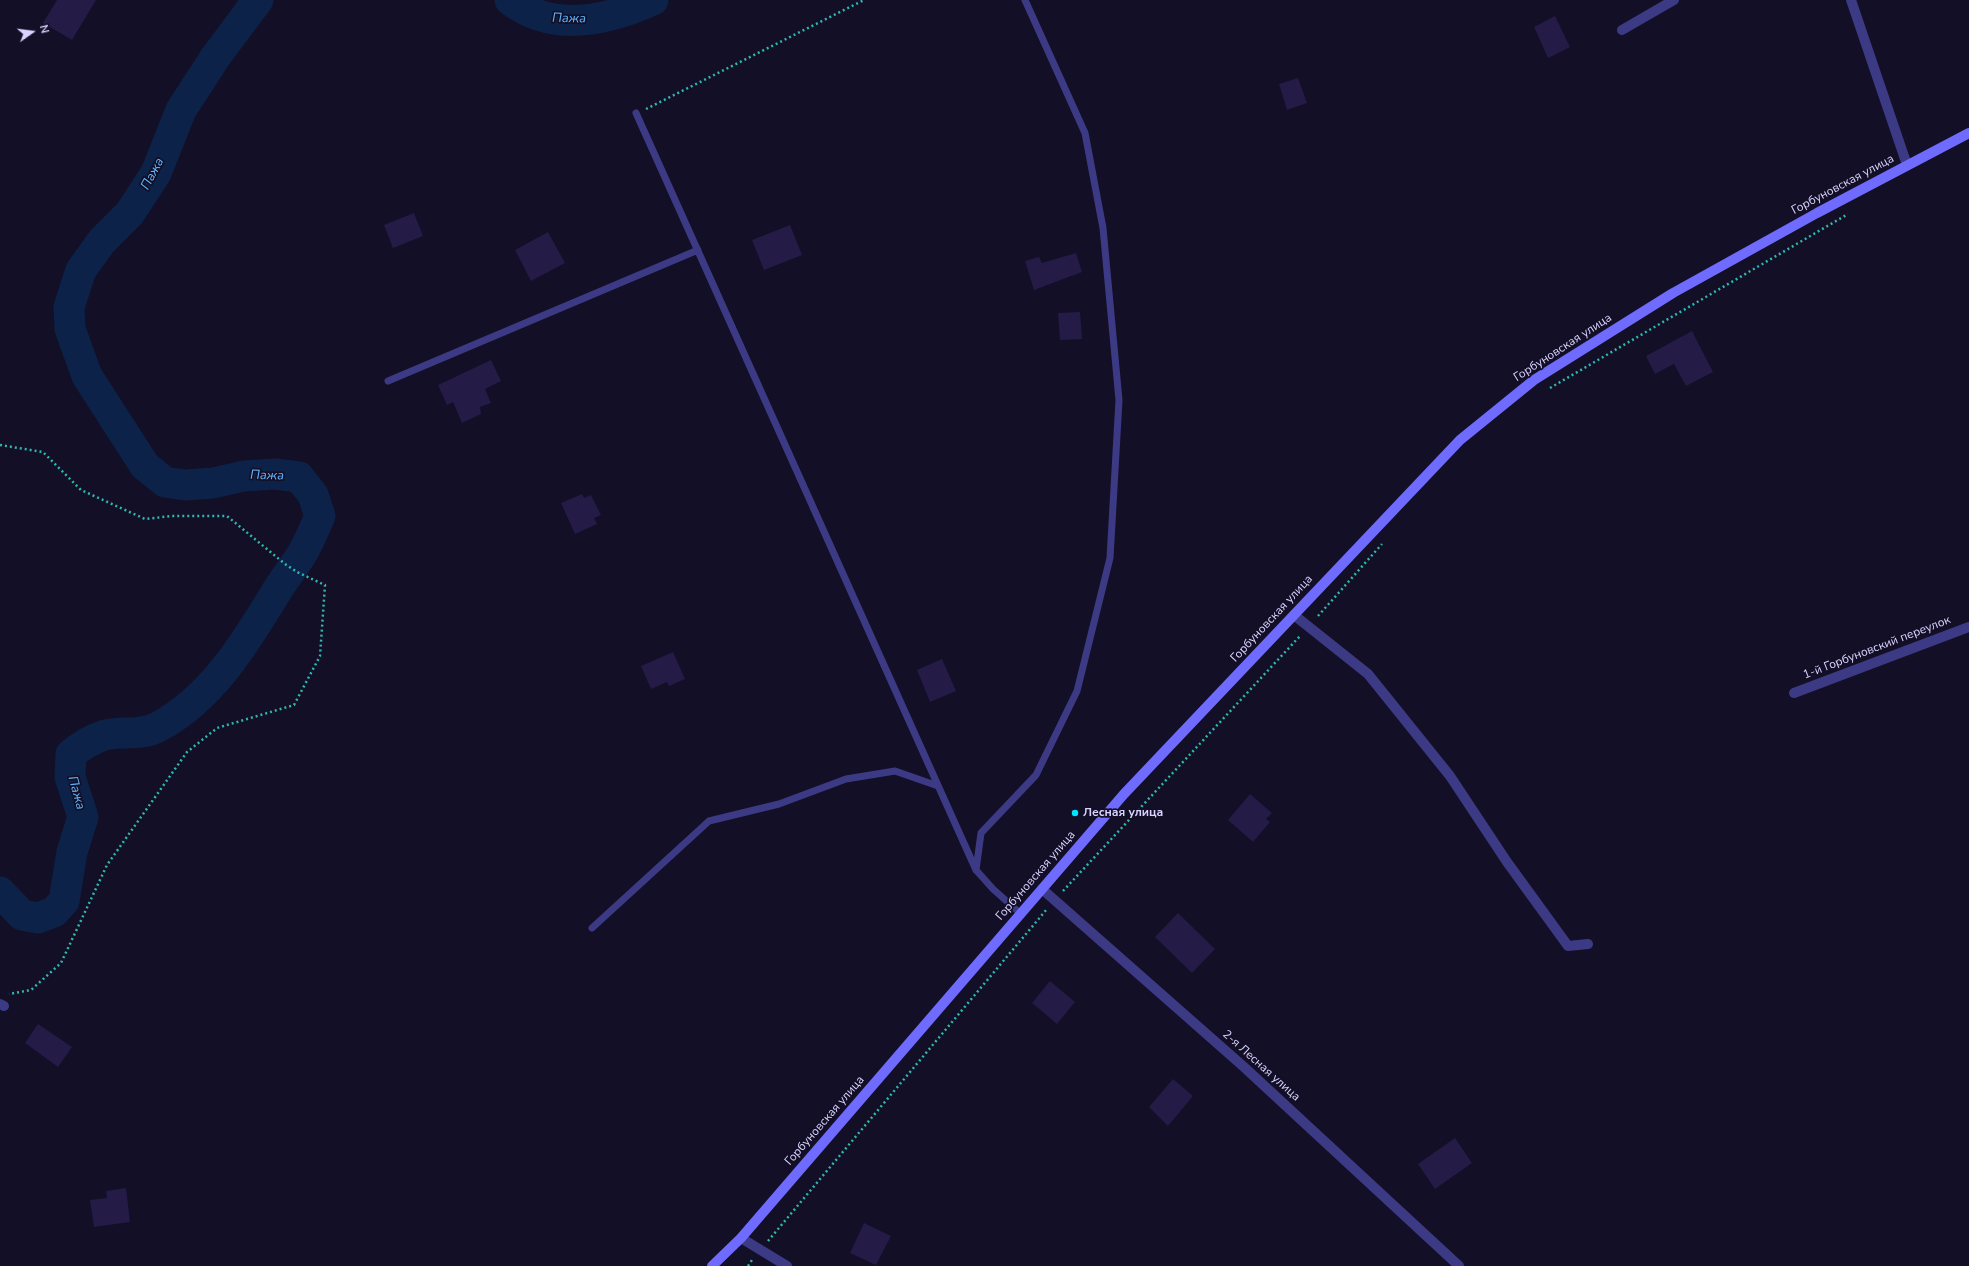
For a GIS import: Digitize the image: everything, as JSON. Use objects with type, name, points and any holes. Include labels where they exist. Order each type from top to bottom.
[{"type":"main road","name":"Горбуновская улица","points":[[712,1266],[741,1238],[1124,794],[1460,440],[1534,380],[1673,293],[1817,213],[1969,133]]},
{"type":"street","points":[[1622,30],[1674,0]]},
{"type":"street","points":[[1851,0],[1907,165]]},
{"type":"street","points":[[1294,615],[1368,674],[1450,776],[1507,862],[1568,946],[1588,944]]},
{"type":"street","name":"1-й Горбуновский переулок","points":[[1794,693],[1969,627]]},
{"type":"street","name":"2-я Лесная улица","points":[[1042,889],[1244,1067],[1459,1266]]},
{"type":"street","points":[[741,1238],[787,1266]]},
{"type":"lane","points":[[976,870],[981,833],[1036,775],[1077,691],[1110,558],[1119,400],[1103,228],[1085,133],[1025,0]]},
{"type":"lane","points":[[636,113],[976,870],[993,889],[1021,914]]},
{"type":"lane","points":[[388,381],[698,250]]},
{"type":"lane","points":[[592,928],[709,821],[779,804],[846,778],[895,771],[938,786]]},
{"type":"path","points":[[636,113],[864,0]]},
{"type":"path","points":[[1544,391],[1850,213]]},
{"type":"path","points":[[0,445],[42,452],[81,490],[145,519],[172,516],[227,516],[285,564],[297,572],[325,585],[320,656],[294,705],[217,728],[187,752],[107,865],[62,963],[31,990],[8,994]]},
{"type":"path","points":[[748,1266],[1054,900],[1309,627],[1387,539]]},
{"type":"building","points":[[57,0],[96,0],[72,40],[43,23]]},
{"type":"building","points":[[1555,16],[1570,47],[1548,58],[1534,27]]},
{"type":"building","points":[[1298,78],[1307,103],[1287,110],[1279,84]]},
{"type":"building","points":[[414,213],[423,236],[393,248],[384,225]]},
{"type":"building","points":[[790,225],[802,255],[764,270],[752,240]]},
{"type":"building","points":[[548,232],[565,263],[531,281],[515,250]]},
{"type":"building","points":[[1076,253],[1082,272],[1034,290],[1025,261],[1039,257],[1042,263]]},
{"type":"building","points":[[1080,312],[1082,339],[1060,340],[1058,313]]},
{"type":"building","points":[[1692,331],[1713,372],[1686,386],[1674,364],[1655,374],[1646,356]]},
{"type":"building","points":[[491,360],[501,381],[485,389],[491,403],[480,407],[481,414],[462,423],[453,402],[447,405],[438,385]]},
{"type":"building","points":[[582,494],[584,498],[591,495],[601,515],[594,518],[597,524],[575,534],[561,503]]},
{"type":"building","points":[[673,652],[685,679],[669,686],[667,682],[651,689],[641,666]]},
{"type":"building","points":[[942,659],[956,691],[930,702],[917,670]]},
{"type":"building","points":[[1250,794],[1272,813],[1266,819],[1270,822],[1253,842],[1228,820]]},
{"type":"building","points":[[1178,913],[1215,949],[1192,973],[1155,937]]},
{"type":"building","points":[[1050,981],[1075,1002],[1057,1024],[1032,1003]]},
{"type":"building","points":[[38,1024],[72,1047],[58,1067],[25,1043]]},
{"type":"building","points":[[1173,1079],[1193,1096],[1168,1126],[1149,1107]]},
{"type":"building","points":[[1455,1138],[1472,1163],[1435,1189],[1418,1164]]},
{"type":"building","points":[[126,1188],[130,1222],[94,1227],[90,1200],[107,1198],[106,1191]]},
{"type":"building","points":[[864,1223],[891,1236],[876,1265],[850,1253]]},
{"type":"waterway","name":"Пажа","points":[[0,892],[22,915],[38,918],[54,912],[64,901],[72,852],[83,817],[70,777],[71,754],[87,743],[105,735],[152,730],[178,715],[196,700],[227,666],[254,628],[303,552],[320,516],[313,495],[299,477],[275,474],[244,476],[213,483],[185,485],[165,482],[145,466],[87,376],[70,329],[69,307],[81,270],[102,241],[130,213],[156,173],[181,110],[216,56],[258,0]]},
{"type":"waterway","name":"Пажа","points":[[510,0],[527,10],[544,17],[562,20],[599,18],[617,14],[653,0]]},
{"type":"place","name":"Лесная улица","points":[[1075,813]]}]
